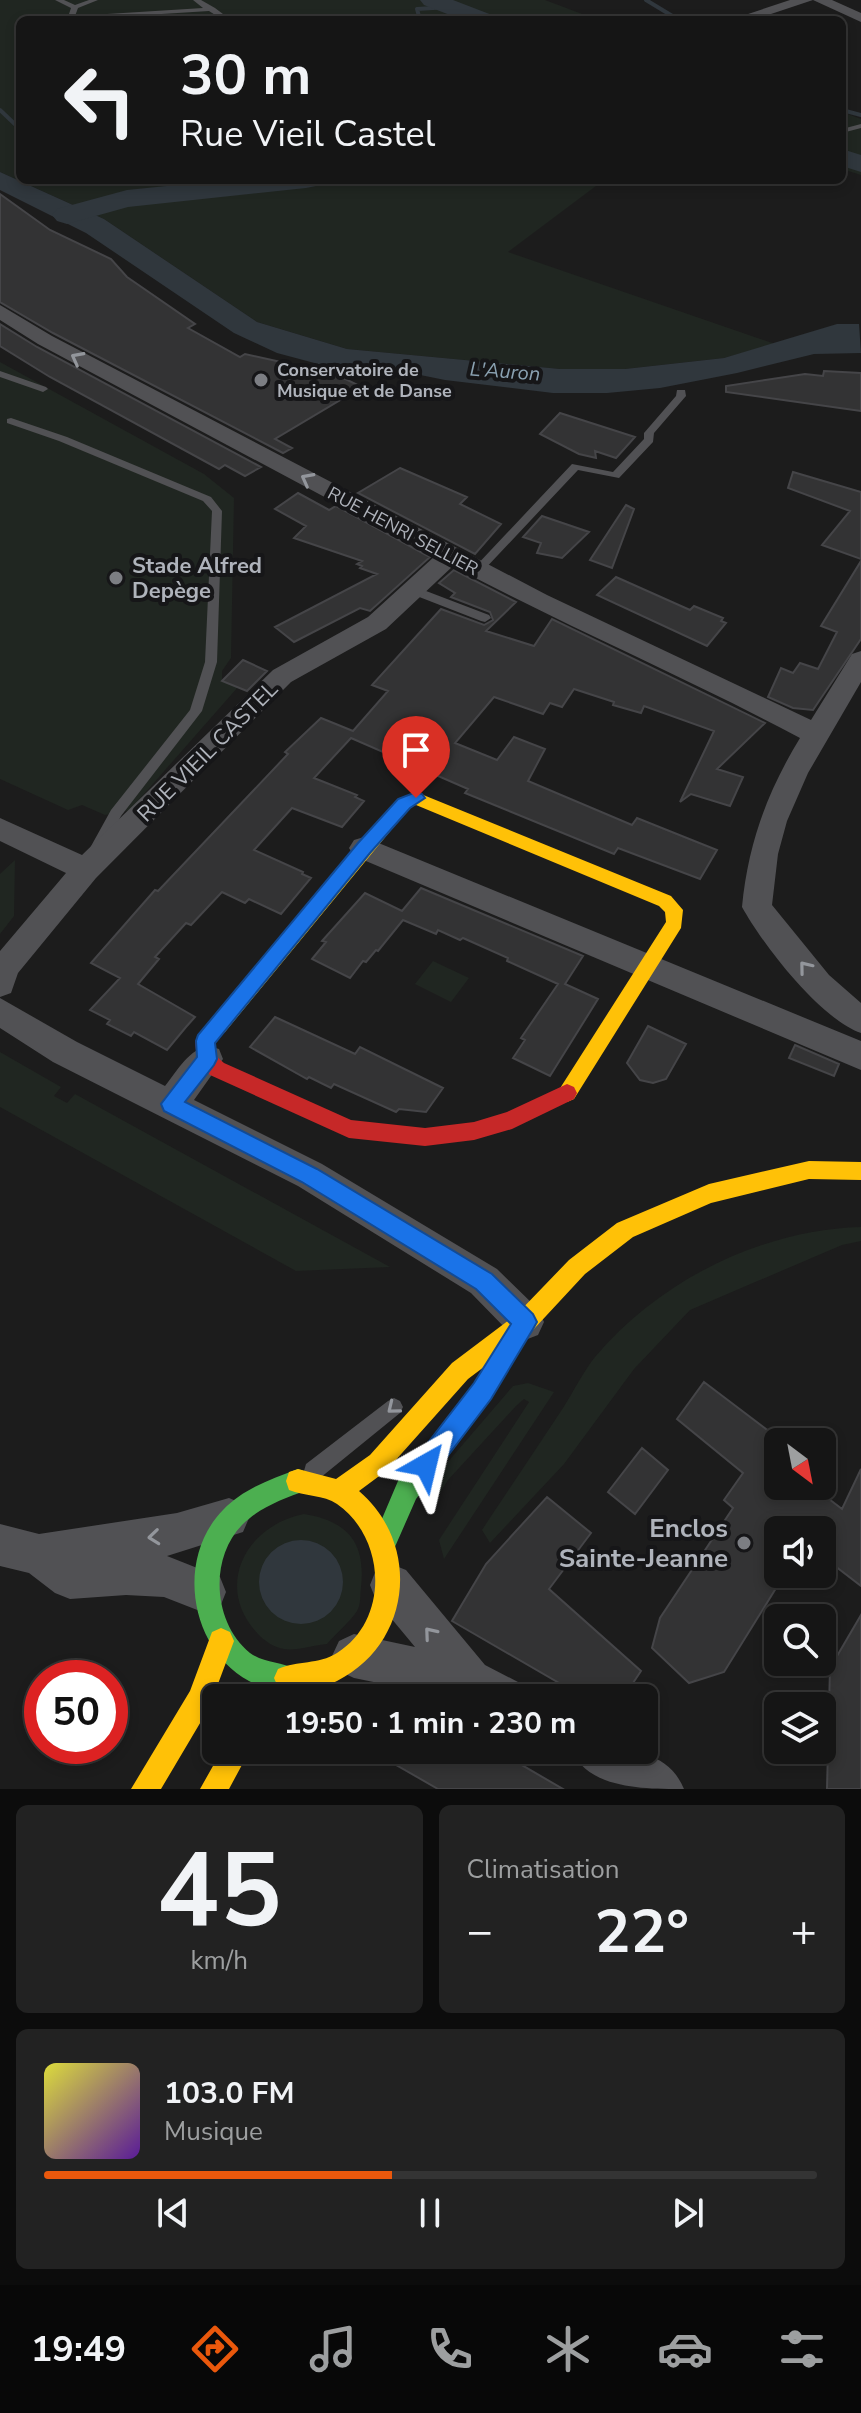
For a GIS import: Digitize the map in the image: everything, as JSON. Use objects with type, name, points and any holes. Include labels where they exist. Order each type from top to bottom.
[{"type":"main road","points":[[416,798],[665,901],[674,910],[675,923],[643,967],[582,1073],[564,1097],[512,1120],[474,1131],[425,1137],[349,1129],[217,1069],[207,1059],[205,1041],[364,848],[404,803],[416,798]]},
{"type":"main road","points":[[341,1490],[378,1463],[460,1371],[525,1322],[577,1267],[625,1230],[709,1194],[809,1170],[861,1171]]},
{"type":"main road","points":[[385,1540],[407,1490],[483,1391],[525,1322]]},
{"type":"main road","points":[[287,1684],[241,1663],[221,1641],[209,1618],[205,1592],[207,1565],[216,1540],[229,1518],[249,1500],[273,1487],[298,1481],[320,1483],[341,1490],[367,1511],[385,1540],[391,1585],[385,1611],[373,1636],[337,1666]]},
{"type":"main road","points":[[145,1789],[200,1699],[221,1641]]},
{"type":"main road","points":[[214,1789],[229,1764]]},
{"type":"street","points":[[751,16],[806,0]]},
{"type":"street","points":[[820,0],[861,18]]},
{"type":"street","name":"RUE HENRI SELLIER","points":[[0,311],[58,347],[450,556],[815,734]]},
{"type":"street","name":"RUE VIEIL CASTEL","points":[[0,984],[3,969],[86,870],[282,676],[377,623],[450,556]]},
{"type":"street","points":[[861,660],[815,734],[781,800],[765,846],[757,907],[816,981],[846,1011],[861,1020]]},
{"type":"street","points":[[0,829],[86,870]]},
{"type":"street","points":[[364,848],[861,1056]]},
{"type":"street","points":[[0,1011],[65,1052],[310,1175],[484,1281],[525,1322]]},
{"type":"street","points":[[171,1104],[207,1059]]},
{"type":"street","points":[[19,1550],[177,1534],[229,1518]]},
{"type":"street","points":[[19,1550],[70,1578],[126,1574],[164,1576],[205,1592]]},
{"type":"street","points":[[391,1585],[481,1684]]},
{"type":"street","points":[[337,1666],[454,1684]]},
{"type":"street","points":[[617,1764],[661,1789]]},
{"type":"lane","points":[[58,0],[75,7],[95,0]]},
{"type":"lane","points":[[196,0],[223,16]]},
{"type":"lane","points":[[71,16],[75,7]]},
{"type":"lane","points":[[113,16],[213,9]]},
{"type":"lane","points":[[0,374],[43,389]]},
{"type":"lane","points":[[478,570],[576,466],[615,476],[649,440],[649,433],[681,396],[681,392]]},
{"type":"lane","points":[[11,421],[63,439],[207,499],[217,511],[211,662],[196,711],[116,813],[86,870]]},
{"type":"lane","points":[[413,590],[485,618]]},
{"type":"lane","points":[[298,1481],[410,1394],[460,1371]]},
{"type":"lane","points":[[308,1684],[337,1666]]},
{"type":"lane","points":[[140,1759],[175,1739]]},
{"type":"shaded area","points":[[0,0],[545,0],[587,16],[16,16],[16,179],[0,172]]},
{"type":"shaded area","points":[[846,113],[861,119],[861,175],[846,170]]},
{"type":"shaded area","points":[[27,184],[599,184],[508,252],[775,344],[724,358],[625,369],[560,369],[347,349],[257,322],[104,219]]},
{"type":"shaded area","name":"Stade Alfred Depège","points":[[0,362],[204,474],[234,498],[231,658],[222,671],[222,681],[238,687],[130,810],[105,815],[82,805],[68,810],[0,779]]},
{"type":"shaded area","points":[[15,860],[14,916],[0,934],[0,874]]},
{"type":"shaded area","points":[[433,961],[469,978],[451,1002],[415,984]]},
{"type":"shaded area","points":[[0,1052],[61,1087],[54,1096],[67,1103],[75,1094],[390,1267],[296,1271],[0,1107]]},
{"type":"shaded area","points":[[861,1227],[861,1241],[842,1245],[690,1310],[634,1369],[564,1464],[490,1543],[482,1530],[586,1369],[621,1329],[681,1283],[750,1249],[824,1230]]},
{"type":"shaded area","points":[[528,1383],[554,1392],[444,1559],[439,1540],[529,1402],[524,1399],[516,1406],[448,1480],[431,1507],[422,1492],[513,1386]]},
{"type":"shaded area","points":[[304,1514],[332,1522],[343,1529],[357,1546],[362,1572],[360,1603],[354,1615],[327,1644],[284,1649],[263,1639],[245,1616],[238,1597],[237,1578],[242,1560],[252,1544],[284,1520]]},
{"type":"water","name":"L'Auron","points":[[0,172],[16,179],[16,184],[27,184],[104,219],[257,322],[347,349],[560,369],[625,369],[724,358],[837,324],[859,324],[861,353],[814,354],[660,388],[607,393],[553,393],[445,380],[376,366],[337,369],[277,353],[234,333],[86,233],[0,190]]},
{"type":"water","points":[[301,1540],[324,1547],[336,1559],[343,1582],[336,1605],[324,1617],[301,1624],[278,1617],[266,1605],[259,1582],[266,1559],[278,1547]]},
{"type":"building","points":[[0,194],[50,230],[111,259],[127,277],[195,324],[188,328],[240,357],[245,354],[335,374],[362,387],[275,439],[292,448],[283,453],[53,333],[0,302]]},
{"type":"building","points":[[0,324],[261,467],[245,476],[225,465],[219,469],[50,377],[0,346]]},
{"type":"building","points":[[824,371],[861,373],[861,411],[726,392],[726,386],[805,374],[823,376]]},
{"type":"building","points":[[560,413],[635,437],[616,458],[595,451],[596,458],[579,454],[540,434]]},
{"type":"building","points":[[400,468],[467,497],[460,504],[501,524],[475,554],[358,493]]},
{"type":"building","points":[[793,472],[861,492],[861,559],[822,545],[850,511],[788,488]]},
{"type":"building","points":[[298,493],[329,510],[336,506],[430,557],[370,611],[360,608],[294,642],[275,627],[377,574],[360,568],[362,566],[357,564],[362,561],[294,538],[306,526],[275,509]]},
{"type":"building","points":[[626,505],[634,509],[612,568],[590,560]]},
{"type":"building","points":[[542,516],[589,532],[562,558],[537,553],[541,543],[523,537]]},
{"type":"building","points":[[861,561],[861,639],[813,710],[793,708],[768,697],[781,668],[793,673],[800,663],[818,669],[837,632],[821,626]]},
{"type":"building","points":[[454,570],[516,602],[486,631],[534,646],[552,619],[765,723],[717,769],[743,777],[730,806],[691,794],[680,802],[714,731],[644,706],[641,713],[613,705],[614,702],[574,689],[562,707],[550,703],[543,714],[494,697],[455,743],[497,760],[514,737],[545,749],[528,781],[632,825],[637,818],[717,850],[700,879],[618,848],[614,854],[465,793],[468,789],[351,738],[314,778],[357,795],[355,797],[364,801],[342,827],[292,808],[254,850],[311,878],[281,914],[249,899],[245,903],[222,892],[191,925],[186,923],[155,957],[159,959],[138,984],[195,1017],[167,1050],[134,1032],[131,1036],[107,1024],[110,1020],[90,1010],[120,978],[91,963],[155,890],[158,891],[288,754],[285,752],[321,718],[353,731],[388,691],[372,685],[441,609],[484,625],[493,620],[490,612],[451,597],[455,593],[439,583]]},
{"type":"building","points":[[616,577],[690,610],[694,606],[723,618],[721,621],[726,623],[707,646],[597,595]]},
{"type":"building","points":[[243,660],[267,671],[247,691],[222,681]]},
{"type":"building","points":[[421,888],[583,956],[565,984],[598,999],[550,1076],[513,1058],[525,1040],[521,1038],[558,984],[507,961],[508,958],[463,938],[460,940],[438,930],[436,934],[403,920],[378,951],[366,962],[363,961],[350,978],[312,959],[326,942],[322,941],[365,893],[402,911]]},
{"type":"building","points":[[275,1017],[355,1054],[360,1047],[443,1088],[426,1112],[399,1109],[396,1112],[334,1084],[331,1088],[309,1077],[307,1079],[250,1047]]},
{"type":"building","points":[[648,1026],[686,1044],[666,1079],[653,1083],[640,1080],[627,1063]]},
{"type":"building","points":[[795,1045],[839,1064],[834,1076],[789,1058]]},
{"type":"building","name":"Enclos Sainte-Jeanne","points":[[704,1382],[765,1428],[764,1500],[830,1500],[842,1509],[861,1469],[861,1586],[836,1567],[836,1516],[764,1516],[764,1588],[776,1588],[724,1672],[689,1683],[652,1648],[660,1618],[733,1508],[724,1500],[743,1473],[677,1419]]},
{"type":"building","points":[[642,1448],[668,1470],[635,1514],[608,1492]]},
{"type":"building","points":[[547,1497],[591,1533],[549,1589],[641,1671],[632,1684],[561,1684],[452,1621],[486,1564]]},
{"type":"building","points":[[861,1615],[861,1789],[827,1789],[828,1764],[836,1764],[836,1692],[829,1692],[830,1676],[836,1676],[836,1658]]},
{"type":"building","points":[[394,1764],[520,1764],[563,1789],[438,1789]]},
{"type":"waterway","points":[[432,0],[474,16]]},
{"type":"waterway","points":[[646,0],[672,16]]},
{"type":"waterway","points":[[419,16],[417,9],[449,7]]},
{"type":"waterway","points":[[0,110],[16,125]]},
{"type":"waterway","points":[[846,111],[861,115]]},
{"type":"waterway","points":[[846,158],[861,164]]},
{"type":"waterway","points":[[67,215],[127,199],[268,184]]},
{"type":"traffic: fast","points":[[385,1540],[407,1490],[483,1391],[512,1343]]},
{"type":"traffic: fast","points":[[287,1678],[261,1674],[240,1662],[224,1644],[213,1622],[207,1572],[213,1547],[232,1518],[258,1498],[298,1481]]},
{"type":"traffic: slow","points":[[416,798],[665,901],[674,910],[675,923],[567,1093]]},
{"type":"traffic: slow","points":[[218,1026],[364,848],[404,803],[416,798]]},
{"type":"traffic: slow","points":[[341,1490],[378,1463],[460,1371],[525,1322],[577,1267],[625,1230],[709,1194],[809,1170],[861,1171]]},
{"type":"traffic: slow","points":[[287,1678],[324,1674],[349,1661],[368,1641],[381,1617],[388,1590],[388,1563],[381,1537],[366,1513],[340,1492],[298,1481]]},
{"type":"traffic: slow","points":[[145,1789],[200,1699],[221,1641]]},
{"type":"traffic: slow","points":[[214,1789],[229,1764]]},
{"type":"traffic: jam","points":[[218,1026],[205,1041],[207,1059],[217,1069],[349,1129],[425,1137],[474,1131],[512,1120],[567,1093]]},
{"type":"place","name":"Conservatoire de Musique et de Danse","points":[[261,380]]},
{"type":"place","name":"Stade Alfred Depège","points":[[116,578]]},
{"type":"place","name":"Enclos Sainte-Jeanne","points":[[744,1543]]},
{"type":"route","points":[[416,798],[404,803],[364,848],[205,1041],[207,1059],[171,1104],[310,1175],[484,1281],[525,1322],[483,1391],[426,1465]]}]
